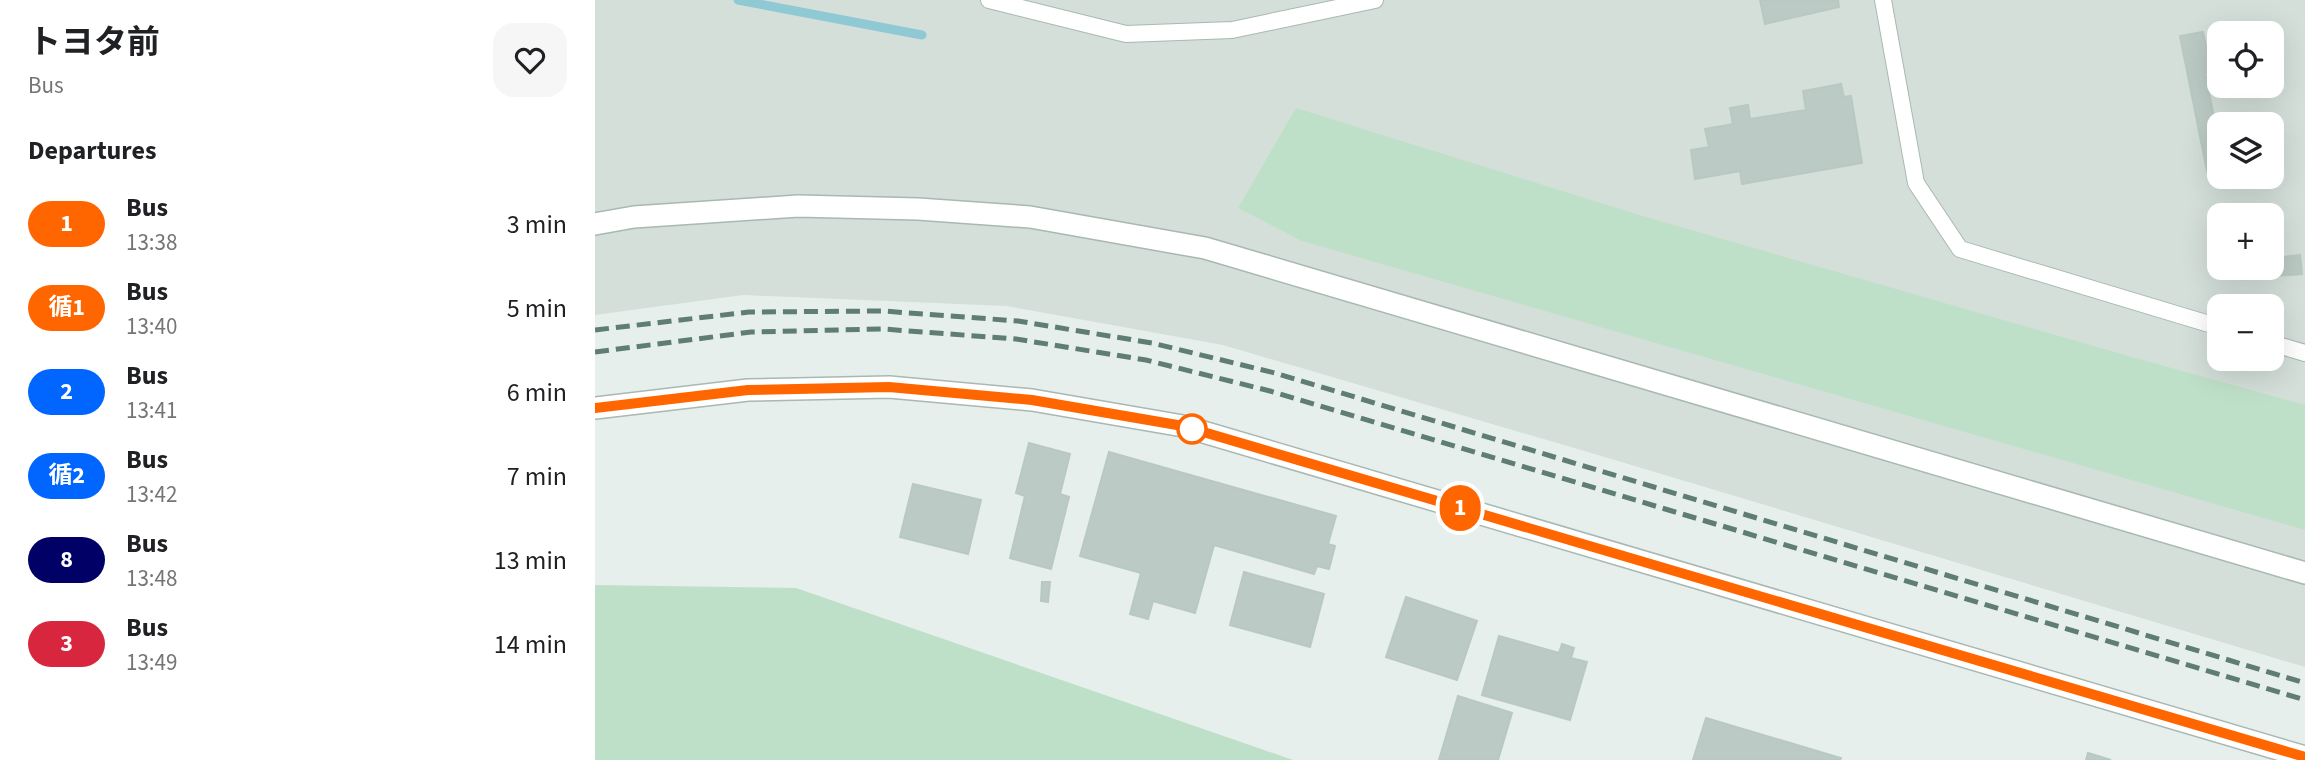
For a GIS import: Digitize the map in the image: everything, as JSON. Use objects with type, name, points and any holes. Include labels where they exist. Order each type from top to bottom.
[{"type":"street","points":[[595,225],[634,216],[798,206],[918,209],[1030,218],[1205,248],[2305,573]]},
{"type":"street","points":[[595,408],[748,390],[889,387],[1032,400],[1183,426],[2305,757]]},
{"type":"lane","points":[[989,0],[1126,34],[1232,30],[1375,0]]},
{"type":"lane","points":[[1883,0],[1916,183],[1960,249],[2207,323]]},
{"type":"lane","points":[[2284,347],[2305,353]]},
{"type":"shaded area","points":[[595,0],[2305,0],[2305,667],[1223,345],[1006,306],[743,295],[595,315]]},
{"type":"green space","points":[[1296,108],[1646,217],[2305,405],[2305,530],[1302,241],[1238,208]]},
{"type":"green space","points":[[595,585],[796,588],[1293,760],[595,760]]},
{"type":"building","points":[[1760,0],[1838,0],[1839,7],[1765,24]]},
{"type":"building","points":[[2203,32],[2207,52],[2207,98],[2210,98],[2213,112],[2207,112],[2207,171],[2180,36]]},
{"type":"building","points":[[1841,84],[1844,97],[1851,96],[1862,163],[1742,184],[1740,171],[1695,179],[1691,150],[1709,147],[1705,129],[1733,124],[1730,108],[1748,105],[1750,119],[1806,110],[1803,91]]},
{"type":"building","points":[[2300,255],[2302,274],[2284,275],[2284,257]]},
{"type":"building","points":[[1029,443],[1070,454],[1060,494],[1069,497],[1051,569],[1010,558],[1025,496],[1016,493]]},
{"type":"building","points":[[1109,452],[1336,516],[1328,544],[1335,546],[1329,569],[1317,566],[1314,574],[1214,545],[1195,613],[1153,601],[1148,619],[1130,614],[1141,573],[1080,556]]},
{"type":"building","points":[[913,484],[981,500],[968,554],[900,537]]},
{"type":"building","points":[[1244,572],[1324,594],[1310,647],[1230,625]]},
{"type":"building","points":[[1042,582],[1050,582],[1048,602],[1041,601]]},
{"type":"building","points":[[1406,597],[1477,621],[1457,680],[1386,657]]},
{"type":"building","points":[[1499,636],[1559,653],[1562,644],[1574,648],[1571,658],[1587,662],[1570,720],[1482,695]]},
{"type":"building","points":[[1458,696],[1512,713],[1498,760],[1439,760]]},
{"type":"building","points":[[1706,718],[1841,758],[1693,760]]},
{"type":"building","points":[[2088,753],[2111,760],[2086,760]]},
{"type":"waterway","points":[[738,0],[922,35]]},
{"type":"railway","points":[[595,330],[749,312],[883,311],[1018,321],[1152,343],[1275,373],[2305,683]]},
{"type":"railway","points":[[595,352],[751,332],[883,329],[1016,339],[1146,360],[1270,391],[2305,700]]},
{"type":"bus line","name":"1","points":[[595,408],[748,390],[889,387],[1032,400],[1183,426],[2305,757]]}]
